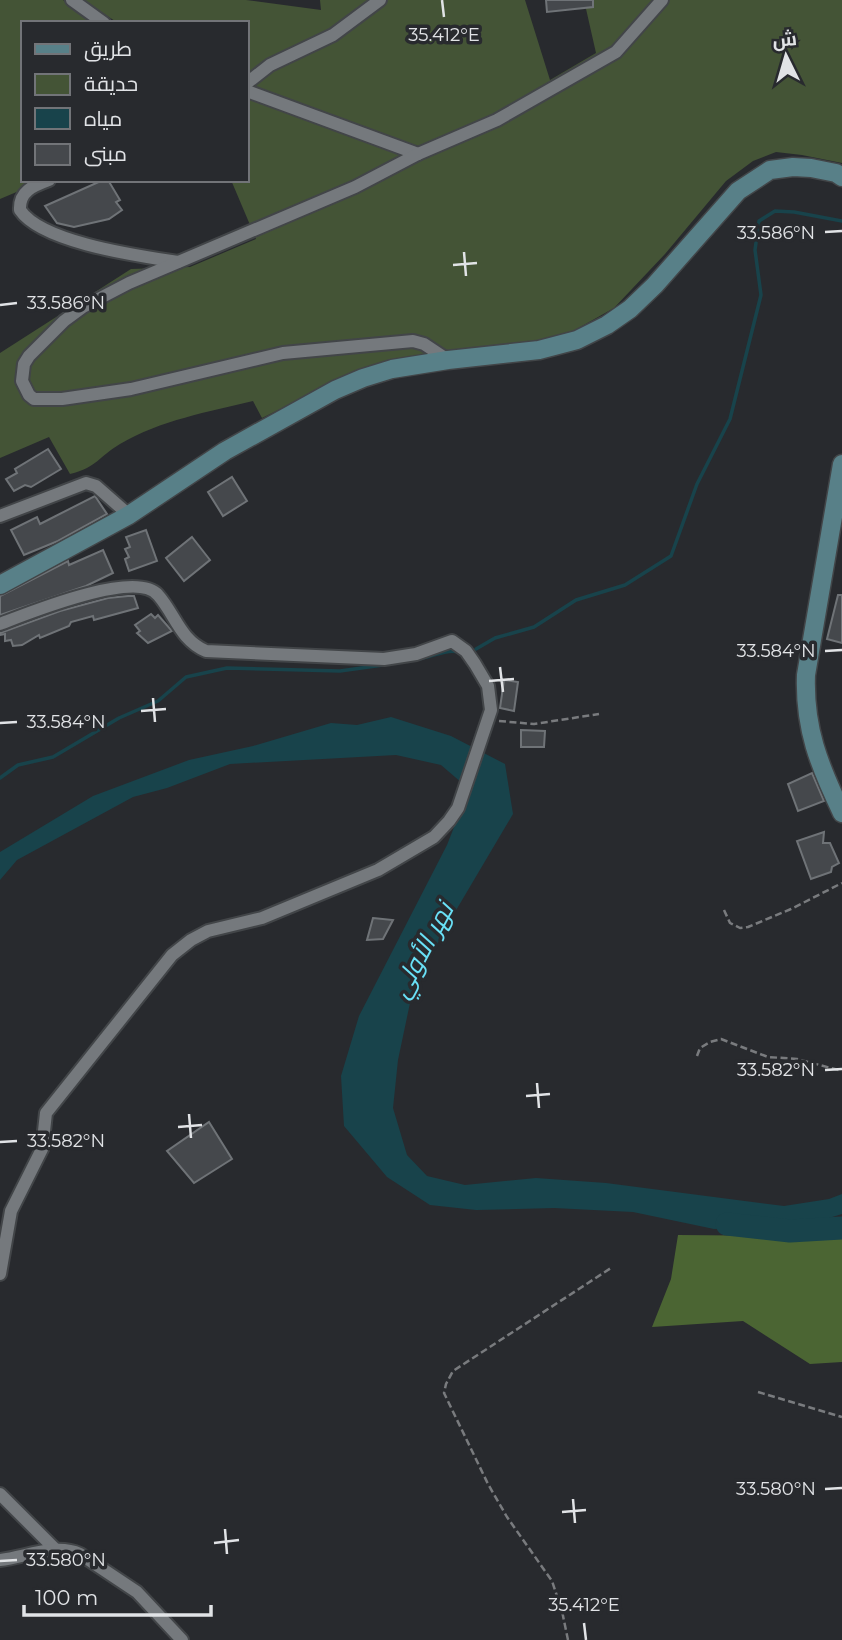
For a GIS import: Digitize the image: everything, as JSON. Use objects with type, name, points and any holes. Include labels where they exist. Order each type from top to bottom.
[{"type":"main road","points":[[0,585],[129,515],[225,451],[363,377],[392,369],[448,360],[539,350],[577,340],[607,325],[655,285],[738,191],[770,170],[811,168],[836,173],[842,177]]},
{"type":"main road","points":[[842,464],[806,675],[805,699],[814,749],[842,813]]},
{"type":"street","points":[[72,0],[101,21]]},
{"type":"street","points":[[248,82],[270,65],[333,35],[380,0]]},
{"type":"street","points":[[448,360],[424,344],[413,341],[284,353],[96,396],[43,400],[29,395],[22,381],[24,364],[46,337],[64,321],[103,295],[355,187],[418,154],[497,120],[616,52],[663,0]]},
{"type":"street","points":[[248,91],[418,154]]},
{"type":"street","points":[[45,182],[24,193],[19,201],[20,211],[33,224],[112,252],[178,262]]},
{"type":"street","points":[[0,516],[86,483],[96,486],[129,515]]},
{"type":"street","points":[[0,624],[100,591],[144,586],[158,594],[184,635],[206,651],[384,659],[416,654],[452,641],[466,651],[488,686],[490,717],[458,808],[434,837],[378,870],[262,918],[208,932],[191,940],[172,955],[47,1112],[42,1149],[11,1211],[0,1273]]},
{"type":"street","points":[[0,1494],[55,1549]]},
{"type":"street","points":[[0,1560],[55,1549],[72,1550],[89,1558],[137,1592],[182,1640]]},
{"type":"path","points":[[490,717],[510,723],[534,724],[599,714]]},
{"type":"path","points":[[724,910],[730,923],[740,928],[748,927],[842,883]]},
{"type":"path","points":[[697,1056],[700,1048],[721,1039],[768,1057],[797,1059],[842,1071]]},
{"type":"path","points":[[568,1640],[552,1581],[507,1517],[488,1484],[444,1392],[453,1371],[611,1268]]},
{"type":"path","points":[[758,1392],[842,1417]]},
{"type":"green space","points":[[0,0],[63,0],[91,21],[21,21],[21,182],[40,182],[0,199]]},
{"type":"green space","points":[[83,0],[246,0],[321,10],[320,0],[525,0],[550,80],[596,53],[584,0],[842,0],[842,163],[776,152],[753,161],[726,181],[665,254],[614,308],[568,334],[518,346],[408,357],[382,364],[356,372],[262,418],[253,401],[185,418],[136,436],[92,465],[70,474],[49,437],[0,458],[0,353],[131,269],[190,267],[256,239],[232,182],[248,182],[248,21],[115,21]]},
{"type":"green space","points":[[842,1233],[842,1362],[810,1364],[743,1321],[652,1327],[671,1279],[678,1235],[805,1236]]},
{"type":"water","points":[[391,717],[451,736],[505,764],[513,814],[442,934],[410,1003],[398,1060],[393,1108],[407,1155],[427,1176],[465,1185],[536,1178],[606,1183],[784,1206],[829,1199],[842,1194],[842,1214],[803,1226],[714,1229],[633,1212],[554,1208],[476,1210],[430,1205],[387,1177],[344,1126],[341,1076],[359,1016],[447,845],[469,789],[441,765],[396,755],[230,764],[167,788],[133,797],[17,860],[0,880],[0,852],[93,796],[189,760],[253,746],[331,723],[357,725]]},
{"type":"building","points":[[546,0],[593,0],[593,7],[547,12]]},
{"type":"building","points":[[99,182],[109,182],[120,200],[116,202],[122,210],[109,219],[74,227],[57,223],[45,206]]},
{"type":"building","points":[[48,449],[61,469],[31,487],[25,485],[14,491],[6,479],[17,473],[15,469]]},
{"type":"building","points":[[232,477],[247,501],[223,516],[208,492]]},
{"type":"building","points":[[95,496],[107,514],[58,541],[24,555],[11,530],[37,517],[40,524]]},
{"type":"building","points":[[146,530],[157,561],[129,571],[125,559],[129,557],[125,549],[130,547],[126,537]]},
{"type":"building","points":[[192,537],[210,560],[184,581],[166,558]]},
{"type":"building","points":[[103,550],[113,573],[86,586],[0,615],[0,596],[68,561],[69,565]]},
{"type":"building","points":[[838,595],[842,595],[842,643],[827,639]]},
{"type":"building","points":[[134,596],[138,608],[94,620],[93,616],[71,622],[69,626],[40,638],[39,635],[22,645],[13,646],[11,640],[5,641],[5,634],[0,635],[60,611],[108,598]]},
{"type":"building","points":[[151,614],[155,618],[158,615],[172,631],[148,643],[137,633],[140,631],[135,625]]},
{"type":"building","points":[[504,680],[518,682],[514,711],[500,708]]},
{"type":"building","points":[[521,730],[545,731],[544,747],[521,747]]},
{"type":"building","points":[[812,773],[824,801],[798,811],[788,784]]},
{"type":"building","points":[[824,832],[823,843],[830,843],[839,863],[832,867],[831,872],[811,879],[797,841]]},
{"type":"building","points":[[373,918],[393,920],[383,939],[367,940]]},
{"type":"building","points":[[209,1122],[232,1159],[194,1183],[167,1151]]},
{"type":"waterway","points":[[476,649],[495,638],[534,627],[576,600],[625,585],[671,556],[697,484],[730,419],[761,295],[755,250],[759,221],[775,211],[842,221]]},
{"type":"waterway","points":[[418,659],[443,652],[459,652]]},
{"type":"waterway","points":[[0,778],[18,765],[53,757],[119,718],[158,701],[186,677],[227,668],[340,671],[383,665]]},
{"type":"waterway","name":"نهر الأولي","points":[[727,1224],[790,1231],[842,1228]]}]
